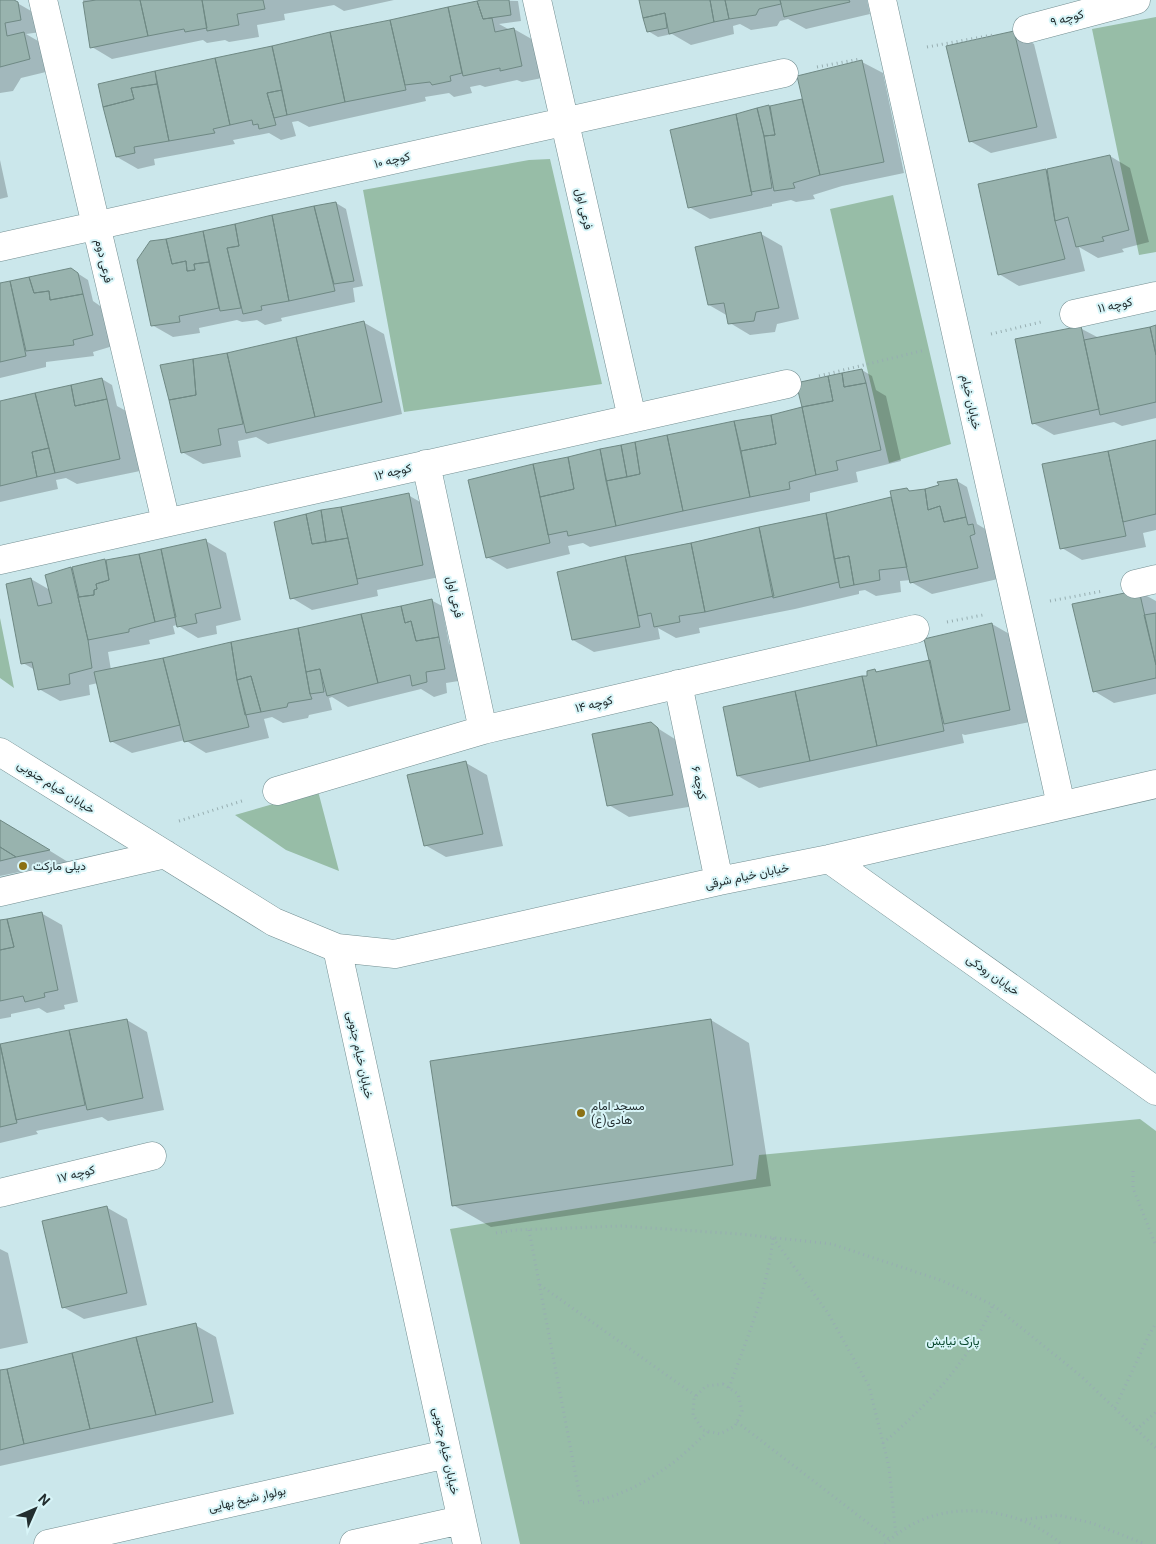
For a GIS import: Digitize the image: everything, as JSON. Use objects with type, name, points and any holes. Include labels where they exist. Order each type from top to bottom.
[{"type":"street","name":"فرعی دوم","points":[[43,0],[166,522]]},
{"type":"street","name":"فرعی اول","points":[[536,0],[632,418]]},
{"type":"street","name":"خیابان خیام","points":[[882,0],[1061,805]]},
{"type":"street","name":"کوچه ۹","points":[[1027,29],[1136,0]]},
{"type":"street","name":"کوچه ۱۰","points":[[0,247],[784,73]]},
{"type":"street","name":"کوچه ۱۱","points":[[1074,314],[1156,296]]},
{"type":"street","name":"کوچه ۱۲","points":[[0,560],[787,384]]},
{"type":"street","name":"فرعی اول","points":[[426,464],[483,730]]},
{"type":"street","name":"کوچه ۱۴","points":[[277,790],[483,730],[915,629]]},
{"type":"street","name":"کوچه ۶","points":[[678,684],[720,881]]},
{"type":"street","name":"خیابان خیام جنوبی","points":[[0,752],[274,922],[337,948],[464,1532]]},
{"type":"street","name":"خیابان خیام شرقی","points":[[337,948],[395,954],[720,881],[829,859],[1156,784]]},
{"type":"street","points":[[0,892],[165,854]]},
{"type":"street","name":"خیابان رودکی","points":[[829,859],[1156,1091]]},
{"type":"street","name":"کوچه ۱۷","points":[[0,1193],[152,1156]]},
{"type":"street","name":"بولوار شیخ بهایی","points":[[48,1544],[447,1454]]},
{"type":"street","points":[[354,1544],[464,1532]]},
{"type":"path","points":[[133,835],[277,790]]},
{"type":"path","points":[[1133,1171],[1133,1188],[1156,1246]]},
{"type":"path","points":[[496,1233],[620,1226],[740,1234],[832,1244],[943,1281],[993,1305],[1081,1376],[1156,1448]]},
{"type":"path","points":[[529,1230],[581,1504],[590,1503],[629,1490],[668,1467],[709,1431]]},
{"type":"path","points":[[729,1388],[762,1298],[773,1238]]},
{"type":"path","points":[[773,1238],[828,1313],[869,1386],[888,1467],[896,1536]]},
{"type":"path","points":[[540,1285],[696,1396]]},
{"type":"path","points":[[883,1443],[910,1420],[949,1378],[985,1323],[993,1305]]},
{"type":"path","points":[[1115,1408],[1148,1335],[1156,1323]]},
{"type":"path","points":[[723,1384],[729,1388],[738,1394],[742,1411],[735,1426],[720,1434],[703,1430],[693,1415],[694,1398],[706,1386],[723,1384]]},
{"type":"path","points":[[1136,1430],[1156,1412]]},
{"type":"path","points":[[737,1422],[890,1540]]},
{"type":"path","points":[[885,1544],[904,1529],[930,1518],[957,1511],[986,1511],[1012,1516],[1037,1526],[1061,1544]]},
{"type":"path","points":[[1021,1520],[1058,1515],[1092,1524],[1145,1544]]},
{"type":"green space","points":[[1156,17],[1156,252],[1139,255],[1092,29]]},
{"type":"green space","points":[[550,159],[602,384],[404,412],[363,190],[529,160]]},
{"type":"green space","points":[[893,195],[951,444],[889,463],[830,209]]},
{"type":"green space","points":[[0,618],[14,688],[0,678]]},
{"type":"green space","points":[[318,791],[339,871],[286,850],[235,815]]},
{"type":"green space","name":"پارک نیایش","points":[[1140,1119],[1156,1131],[1156,1544],[520,1544],[450,1229],[756,1179],[759,1155]]},
{"type":"building","points":[[0,0],[14,0],[18,2],[21,20],[5,23],[7,36],[24,32],[30,59],[0,67]]},
{"type":"building","points":[[96,0],[140,0],[148,36],[90,48],[83,2]]},
{"type":"building","points":[[140,0],[202,0],[207,28],[185,32],[184,29],[148,36]]},
{"type":"building","points":[[202,0],[263,0],[265,9],[237,14],[239,25],[207,31]]},
{"type":"building","points":[[509,0],[511,15],[483,19],[477,1]]},
{"type":"building","points":[[639,0],[710,0],[714,22],[669,34],[665,13],[643,18]]},
{"type":"building","points":[[710,0],[725,0],[729,19],[714,22]]},
{"type":"building","points":[[725,0],[780,0],[781,4],[759,9],[756,15],[729,19]]},
{"type":"building","points":[[780,0],[849,0],[850,2],[784,17]]},
{"type":"building","points":[[477,1],[483,19],[492,18],[495,32],[514,28],[522,66],[500,71],[500,68],[463,76],[448,7]]},
{"type":"building","points":[[448,7],[462,73],[450,76],[451,81],[432,85],[430,82],[405,85],[390,20]]},
{"type":"building","points":[[665,13],[667,28],[647,32],[643,18]]},
{"type":"building","points":[[390,20],[406,90],[345,102],[330,32]]},
{"type":"building","points":[[1014,31],[1037,127],[969,142],[946,46]]},
{"type":"building","points":[[330,32],[345,102],[287,115],[272,46]]},
{"type":"building","points":[[272,46],[282,90],[267,93],[276,125],[259,129],[258,124],[253,125],[252,120],[230,125],[215,58]]},
{"type":"building","points":[[215,58],[230,125],[213,129],[215,133],[169,141],[155,71]]},
{"type":"building","points":[[862,60],[884,162],[820,175],[797,76]]},
{"type":"building","points":[[155,71],[157,84],[131,88],[134,99],[103,107],[98,84]]},
{"type":"building","points":[[157,84],[169,141],[134,147],[135,153],[116,157],[103,107],[134,99],[131,88]]},
{"type":"building","points":[[282,90],[287,115],[274,118],[267,93]]},
{"type":"building","points":[[802,99],[820,175],[793,183],[795,188],[774,191],[764,136],[775,135],[770,106]]},
{"type":"building","points":[[769,105],[775,135],[764,136],[757,108]]},
{"type":"building","points":[[757,108],[764,136],[772,188],[751,192],[736,114]]},
{"type":"building","points":[[736,114],[752,195],[688,208],[670,130]]},
{"type":"building","points":[[1110,155],[1129,230],[1102,237],[1104,241],[1076,247],[1068,217],[1055,221],[1047,169]]},
{"type":"building","points":[[1046,169],[1055,221],[1065,259],[998,275],[978,184]]},
{"type":"building","points":[[336,202],[354,281],[334,284],[314,206]]},
{"type":"building","points":[[314,206],[335,291],[289,301],[272,215]]},
{"type":"building","points":[[272,215],[289,301],[261,306],[262,310],[243,314],[227,248],[239,246],[235,224]]},
{"type":"building","points":[[235,224],[239,246],[227,248],[241,308],[220,311],[203,231]]},
{"type":"building","points":[[203,231],[209,262],[194,264],[195,270],[187,271],[186,261],[172,264],[166,239]]},
{"type":"building","points":[[761,232],[779,308],[756,312],[754,321],[728,324],[724,303],[708,305],[695,247]]},
{"type":"building","points":[[166,239],[172,264],[186,261],[187,271],[195,270],[194,264],[209,262],[219,308],[179,316],[180,322],[151,326],[137,260],[150,241]]},
{"type":"building","points":[[71,268],[78,273],[83,294],[50,300],[49,291],[34,293],[29,277]]},
{"type":"building","points":[[29,277],[34,293],[49,291],[50,300],[83,294],[93,335],[73,340],[74,345],[26,351],[10,281]]},
{"type":"building","points":[[10,281],[26,356],[0,362],[0,283]]},
{"type":"building","points":[[364,321],[382,402],[315,417],[296,337]]},
{"type":"building","points":[[1156,325],[1156,355],[1150,327]]},
{"type":"building","points":[[1081,326],[1099,409],[1032,424],[1015,339]]},
{"type":"building","points":[[1150,327],[1156,355],[1156,402],[1100,415],[1084,340]]},
{"type":"building","points":[[296,337],[315,417],[246,433],[227,353]]},
{"type":"building","points":[[227,353],[243,424],[218,429],[221,445],[181,453],[169,400],[196,395],[193,359]]},
{"type":"building","points":[[193,359],[196,395],[169,400],[160,365]]},
{"type":"building","points":[[862,369],[866,383],[844,387],[842,373]]},
{"type":"building","points":[[842,373],[844,387],[866,383],[881,450],[836,461],[838,470],[816,475],[802,407],[833,401],[828,376]]},
{"type":"building","points":[[828,376],[833,401],[802,407],[796,383]]},
{"type":"building","points":[[102,378],[107,399],[75,406],[71,385]]},
{"type":"building","points":[[71,385],[75,406],[107,399],[120,459],[55,473],[35,393]]},
{"type":"building","points":[[35,393],[49,448],[32,452],[37,477],[0,486],[0,401]]},
{"type":"building","points":[[802,407],[816,475],[789,482],[790,489],[750,497],[741,451],[776,444],[771,415]]},
{"type":"building","points":[[771,415],[776,444],[741,451],[734,421]]},
{"type":"building","points":[[734,421],[750,497],[683,511],[667,435]]},
{"type":"building","points":[[667,435],[683,511],[616,526],[606,481],[640,474],[635,442]]},
{"type":"building","points":[[1156,440],[1156,514],[1123,522],[1108,451]]},
{"type":"building","points":[[635,442],[640,474],[627,477],[621,445]]},
{"type":"building","points":[[621,445],[627,477],[606,481],[600,449]]},
{"type":"building","points":[[49,448],[55,473],[37,477],[32,452]]},
{"type":"building","points":[[600,449],[616,526],[568,536],[567,531],[548,535],[540,497],[574,489],[568,457]]},
{"type":"building","points":[[1108,451],[1126,536],[1060,549],[1042,464]]},
{"type":"building","points":[[568,457],[574,489],[540,497],[533,464]]},
{"type":"building","points":[[533,464],[550,543],[486,558],[468,480]]},
{"type":"building","points":[[957,479],[966,517],[944,522],[940,506],[928,510],[925,489],[939,485],[937,482]]},
{"type":"building","points":[[907,488],[909,491],[925,489],[928,510],[940,506],[944,522],[966,517],[968,525],[973,524],[975,534],[970,536],[978,568],[910,583],[890,491]]},
{"type":"building","points":[[409,493],[423,565],[357,579],[341,507]]},
{"type":"building","points":[[891,497],[907,567],[879,570],[880,580],[854,585],[849,556],[834,559],[826,513]]},
{"type":"building","points":[[341,507],[348,538],[326,542],[321,510]]},
{"type":"building","points":[[321,510],[326,542],[312,544],[306,514]]},
{"type":"building","points":[[826,513],[839,582],[773,598],[759,527]]},
{"type":"building","points":[[306,514],[312,544],[348,538],[358,584],[290,599],[274,522]]},
{"type":"building","points":[[759,527],[774,596],[705,612],[691,543]]},
{"type":"building","points":[[206,539],[221,608],[195,614],[197,623],[177,627],[161,549]]},
{"type":"building","points":[[691,543],[705,612],[679,616],[680,622],[654,627],[651,613],[638,616],[625,556]]},
{"type":"building","points":[[161,549],[176,617],[155,622],[139,554]]},
{"type":"building","points":[[139,554],[155,622],[129,629],[129,632],[88,640],[78,597],[94,595],[94,590],[97,589],[96,584],[109,580],[106,560]]},
{"type":"building","points":[[625,556],[640,627],[572,640],[557,572]]},
{"type":"building","points":[[849,556],[854,585],[840,588],[834,559]]},
{"type":"building","points":[[105,559],[109,580],[96,584],[97,589],[94,590],[94,595],[79,597],[72,567]]},
{"type":"building","points":[[71,567],[88,640],[92,668],[69,674],[70,684],[38,690],[32,662],[21,664],[6,584],[31,578],[38,606],[52,603],[45,575]]},
{"type":"building","points":[[1139,590],[1156,665],[1156,678],[1093,692],[1072,604]]},
{"type":"building","points":[[432,599],[439,637],[416,641],[411,621],[405,623],[401,606]]},
{"type":"building","points":[[401,606],[405,623],[411,621],[416,641],[439,637],[445,669],[426,672],[427,682],[412,686],[410,675],[378,683],[361,614]]},
{"type":"building","points":[[1156,613],[1156,665],[1144,615]]},
{"type":"building","points":[[361,614],[378,683],[327,696],[320,669],[306,672],[298,628]]},
{"type":"building","points":[[992,623],[1010,710],[944,724],[924,639]]},
{"type":"building","points":[[298,628],[312,699],[288,703],[287,707],[261,712],[251,676],[237,680],[231,642]]},
{"type":"building","points":[[231,642],[237,680],[249,727],[184,742],[163,658]]},
{"type":"building","points":[[163,658],[180,725],[110,742],[94,672]]},
{"type":"building","points":[[930,660],[944,731],[877,746],[862,676],[867,676],[867,671],[875,669],[876,672]]},
{"type":"building","points":[[320,669],[324,692],[310,694],[306,672]]},
{"type":"building","points":[[251,676],[261,712],[245,715],[237,680]]},
{"type":"building","points":[[862,676],[877,746],[810,761],[795,691]]},
{"type":"building","points":[[795,691],[810,761],[737,776],[723,707]]},
{"type":"building","points":[[651,722],[658,728],[673,795],[607,806],[592,734]]},
{"type":"building","points":[[466,761],[483,834],[424,846],[407,775]]},
{"type":"building","points":[[0,820],[50,850],[16,857],[0,847]]},
{"type":"building","points":[[0,847],[16,857],[0,861]]},
{"type":"building","points":[[42,912],[58,990],[44,993],[45,997],[25,1002],[23,996],[0,1001],[0,950],[14,947],[7,919]]},
{"type":"building","points":[[7,919],[14,947],[0,950],[0,920]]},
{"type":"building","points":[[127,1019],[143,1098],[87,1110],[69,1030]]},
{"type":"building","name":"مسجد امام هادی(ع)","points":[[711,1019],[733,1165],[452,1206],[430,1061]]},
{"type":"building","points":[[69,1030],[85,1105],[16,1120],[0,1044]]},
{"type":"building","points":[[0,1044],[17,1123],[0,1127]]},
{"type":"building","points":[[107,1206],[127,1293],[62,1308],[42,1221]]},
{"type":"building","points":[[196,1323],[213,1402],[156,1415],[136,1337]]},
{"type":"building","points":[[136,1337],[156,1415],[90,1429],[72,1353]]},
{"type":"building","points":[[72,1353],[90,1429],[24,1444],[7,1369]]},
{"type":"building","points":[[7,1369],[24,1444],[0,1450],[0,1370]]},
{"type":"place","name":"دیلی مارکت","points":[[23,866]]},
{"type":"place","name":"مسجد امام هادی(ع)","points":[[581,1113]]}]
